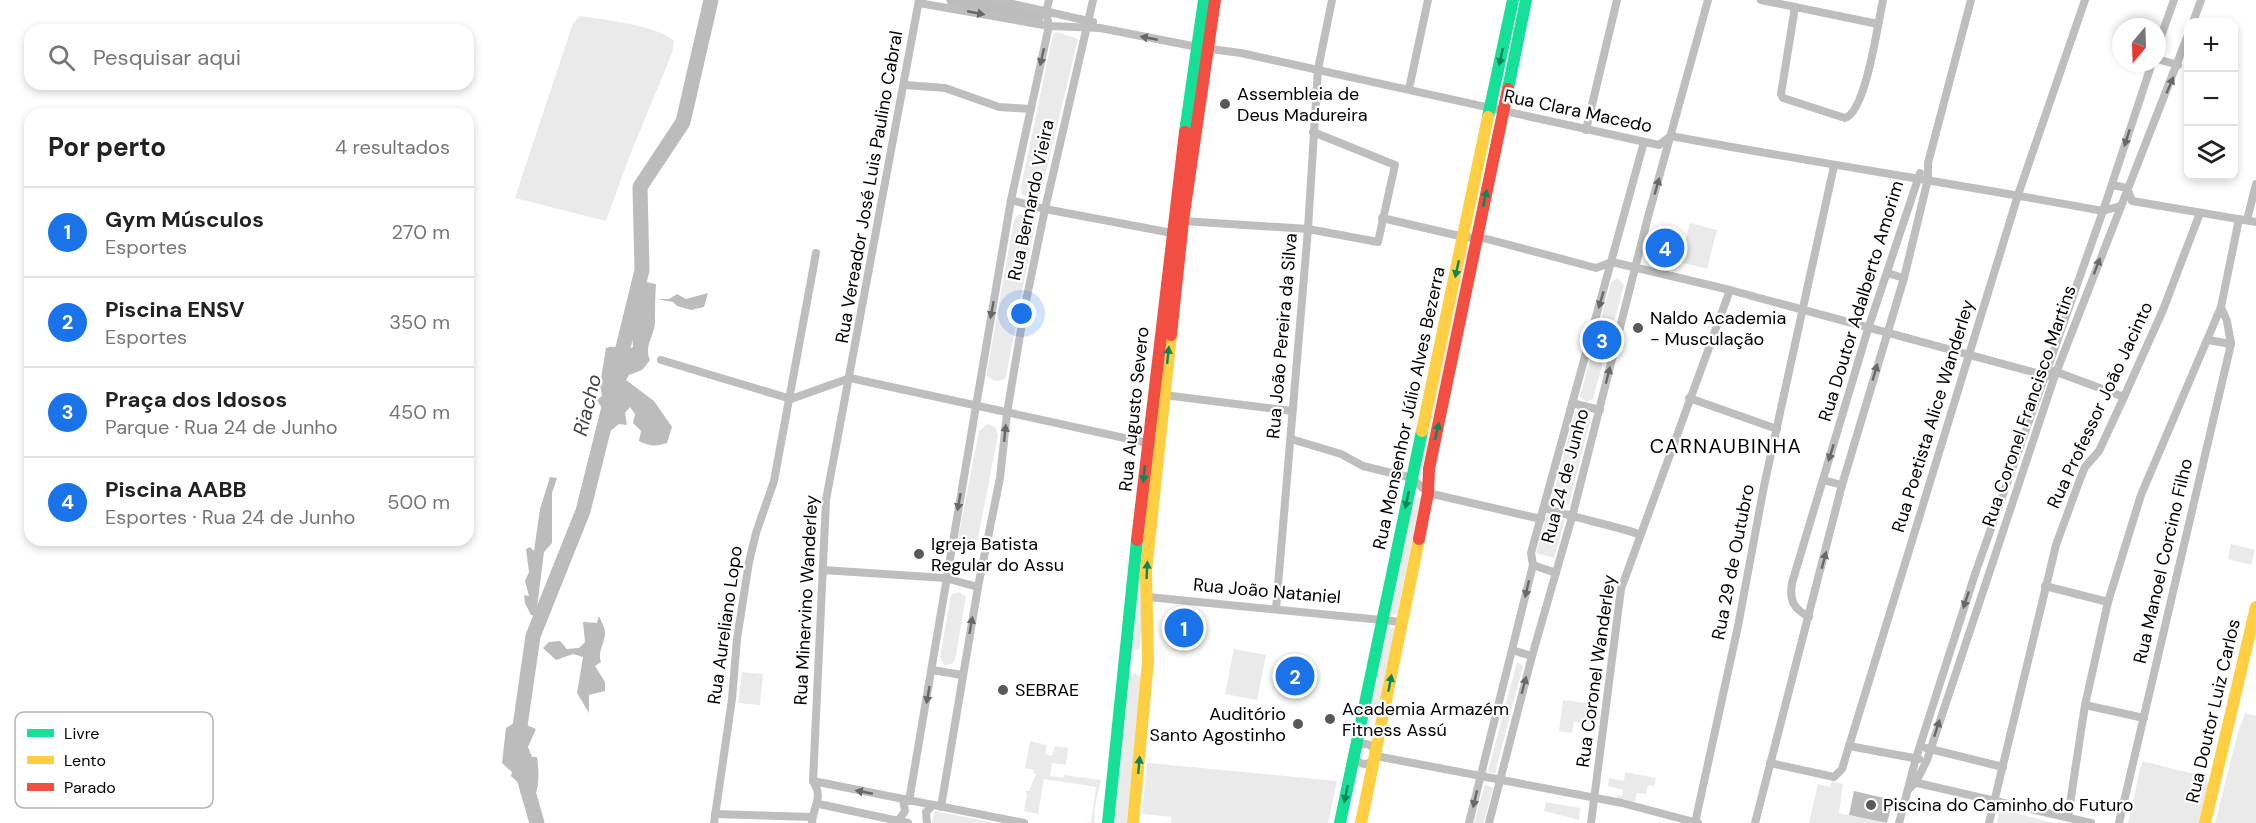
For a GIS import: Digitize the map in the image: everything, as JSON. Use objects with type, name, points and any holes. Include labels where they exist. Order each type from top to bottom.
[{"type":"main road","name":"Rua Augusto Severo","points":[[1133,823],[1148,661],[1146,573],[1153,444],[1172,233],[1183,188],[1202,48],[1204,0]]},
{"type":"main road","name":"Rua Augusto Severo","points":[[1202,48],[1215,0]]},
{"type":"main road","name":"Rua Monsenhor Júlio Alves Bezerra","points":[[1497,111],[1513,0]]},
{"type":"main road","name":"Rua Monsenhor Júlio Alves Bezerra","points":[[1340,823],[1412,478],[1470,237],[1497,111],[1526,0]]},
{"type":"main road","name":"Rua Augusto Severo","points":[[1108,823],[1125,658],[1153,444],[1164,395],[1184,221],[1183,188]]},
{"type":"main road","name":"Rua Monsenhor Júlio Alves Bezerra","points":[[1361,823],[1428,493],[1426,487],[1470,237]]},
{"type":"main road","name":"Rua Doutor Luiz Carlos","points":[[2205,823],[2256,607]]},
{"type":"main road","points":[[1125,658],[1131,668],[1136,669],[1145,666],[1148,661]]},
{"type":"main road","points":[[1124,674],[1133,670],[1146,675]]},
{"type":"street","points":[[995,0],[1089,19]]},
{"type":"street","name":"Rua Bernardo Vieira","points":[[903,822],[932,670],[945,578],[1011,200],[1049,26],[1046,12],[1049,0]]},
{"type":"street","name":"Rua Bernardo Vieira","points":[[927,823],[926,812],[937,806],[1000,478],[1007,413],[1045,209],[1093,0]]},
{"type":"street","name":"Rua João Pereira da Silva","points":[[1276,609],[1308,228],[1318,68],[1332,0]]},
{"type":"street","points":[[1409,89],[1428,0]]},
{"type":"street","points":[[1586,130],[1617,0]]},
{"type":"street","name":"Rua 24 de Junho","points":[[1489,823],[1708,0]]},
{"type":"street","points":[[1761,0],[1878,24]]},
{"type":"street","points":[[1795,7],[1781,94],[1786,101],[1845,118],[1851,116],[1863,92],[1883,0]]},
{"type":"street","name":"Rua Doutor Adalberto Amorim","points":[[1755,823],[1842,485],[1904,278],[1928,179],[1928,163],[1971,0]]},
{"type":"street","name":"Rua Poetista Alice Wanderley","points":[[1770,763],[1834,777],[1840,774],[2018,195],[2085,0]]},
{"type":"street","points":[[2166,23],[2174,0]]},
{"type":"street","points":[[2194,18],[2201,0]]},
{"type":"street","name":"Rua Clara Macedo","points":[[919,1],[1049,26],[1087,30],[1100,28],[1202,48],[1241,53],[1318,68],[1497,111],[1659,145],[1671,136],[1834,166],[1917,177],[2103,212]]},
{"type":"street","name":"Rua Vereador José Luis Paulino Cabral","points":[[850,378],[919,1]]},
{"type":"street","name":"Rua Clara Macedo","points":[[1089,19],[1100,28]]},
{"type":"street","name":"Rua Coronel Francisco Martins","points":[[1899,823],[1911,785],[1916,758],[1975,574],[2051,374],[2184,47]]},
{"type":"street","points":[[2166,62],[2178,65]]},
{"type":"street","name":"Rua Coronel Francisco Martins","points":[[1911,785],[1927,760],[2149,72]]},
{"type":"street","points":[[905,85],[945,88],[999,107],[1031,109]]},
{"type":"street","points":[[1184,221],[1308,228],[1378,242],[1395,165],[1313,132]]},
{"type":"street","name":"Rua 24 de Junho","points":[[1469,823],[1533,565],[1531,553],[1644,142]]},
{"type":"street","name":"Rua Doutor Adalberto Amorim","points":[[1809,617],[1798,611],[1790,596],[1868,329],[1917,177],[1928,163]]},
{"type":"street","name":"Rua 29 de Outubro","points":[[1696,822],[1738,626],[1745,580],[1834,166]]},
{"type":"street","points":[[2068,817],[2085,705],[2108,602],[2141,495],[2221,307],[2248,220],[2256,184]]},
{"type":"street","points":[[2112,185],[2127,188],[2132,201],[2248,220]]},
{"type":"street","points":[[1011,200],[1045,209],[1172,233]]},
{"type":"street","points":[[2103,212],[2120,206]]},
{"type":"street","name":"Rua Professor João Jacinto","points":[[1989,823],[2045,585],[2079,482],[2098,451],[2124,397],[2163,310],[2200,213]]},
{"type":"street","points":[[1382,218],[1596,268],[1612,262],[1730,290],[1886,334],[2051,374],[2124,397]]},
{"type":"street","points":[[791,399],[816,253]]},
{"type":"street","points":[[1887,273],[1904,278]]},
{"type":"street","name":"Rua Coronel Wanderley","points":[[1591,823],[1621,590],[1639,534],[1730,290]]},
{"type":"street","name":"Rua Manoel Corcino Filho","points":[[2119,823],[2231,344],[2227,321],[2221,307]]},
{"type":"street","points":[[2208,340],[2231,344]]},
{"type":"street","points":[[662,360],[791,399],[850,378],[1153,444]]},
{"type":"street","name":"Rua Minervino Wanderley","points":[[819,804],[819,790],[813,781],[826,500],[850,378]]},
{"type":"street","points":[[1164,395],[1292,411]]},
{"type":"street","points":[[1689,398],[1777,429]]},
{"type":"street","name":"Rua Aureliano Lopo","points":[[715,818],[749,562],[756,533],[774,481],[791,399]]},
{"type":"street","points":[[1572,403],[1599,410]]},
{"type":"street","points":[[1291,439],[1341,454],[1363,466],[1412,478],[1428,493],[1541,519]]},
{"type":"street","points":[[1823,480],[1842,485]]},
{"type":"street","points":[[1544,508],[1639,534]]},
{"type":"street","points":[[1533,565],[1556,573]]},
{"type":"street","points":[[824,570],[945,578],[978,587]]},
{"type":"street","points":[[1975,574],[1987,578]]},
{"type":"street","points":[[2045,585],[2108,602]]},
{"type":"street","name":"Rua João Nataniel","points":[[1148,597],[1402,622]]},
{"type":"street","points":[[1512,650],[1532,656]]},
{"type":"street","points":[[932,670],[962,675]]},
{"type":"street","points":[[2085,705],[2144,718]]},
{"type":"street","points":[[1369,744],[1374,747],[1376,756],[1373,761],[1364,764],[1358,761],[1355,752],[1360,745],[1369,744]]},
{"type":"street","points":[[1849,746],[1927,760]]},
{"type":"street","points":[[1920,746],[2002,767]]},
{"type":"street","points":[[1376,756],[1594,798],[1696,822]]},
{"type":"street","points":[[813,781],[1024,823]]},
{"type":"street","points":[[1911,785],[2091,823]]},
{"type":"street","points":[[715,818],[812,820],[819,804],[903,822]]},
{"type":"shaded area","points":[[580,16],[643,27],[666,35],[674,41],[672,53],[628,160],[606,221],[515,198],[573,23]]},
{"type":"shaded area","points":[[1057,32],[1078,39],[1041,193],[1037,198],[1029,199],[1022,194],[1021,187],[1053,34]]},
{"type":"shaded area","points":[[1026,214],[1033,218],[1035,224],[1006,376],[1004,380],[995,381],[987,376],[987,371],[1014,220],[1018,215]]},
{"type":"shaded area","points":[[1690,223],[1717,230],[1707,269],[1680,262]]},
{"type":"shaded area","points":[[1466,246],[1470,247],[1423,464],[1421,463]]},
{"type":"shaded area","points":[[1618,278],[1624,285],[1593,399],[1586,402],[1580,396],[1611,282]]},
{"type":"shaded area","points":[[646,282],[656,284],[655,323],[648,350],[650,360],[642,370],[629,375],[626,380],[654,401],[672,427],[667,443],[656,445],[639,441],[641,431],[633,423],[635,414],[630,407],[625,413],[627,425],[619,424],[608,433],[605,430],[612,410],[602,408],[597,400],[602,396],[600,385],[606,348],[633,347],[632,333],[623,331],[622,326],[633,323],[633,318],[627,315],[628,303],[642,293]]},
{"type":"shaded area","points":[[708,293],[704,307],[691,310],[677,306],[673,302],[657,299],[669,299],[677,294],[686,299]]},
{"type":"shaded area","points":[[1584,411],[1591,417],[1569,504],[1561,507],[1552,500],[1575,412]]},
{"type":"shaded area","points":[[988,424],[996,428],[998,435],[977,543],[958,539],[979,431]]},
{"type":"shaded area","points":[[1150,452],[1140,649],[1132,651]]},
{"type":"shaded area","points":[[550,477],[557,478],[552,493],[552,543],[544,552],[536,616],[531,615],[525,603],[524,595],[529,596],[525,581],[529,572],[526,549],[530,547],[534,551],[540,509]]},
{"type":"shaded area","points":[[1414,497],[1421,498],[1397,614],[1393,615],[1390,613]]},
{"type":"shaded area","points":[[1547,515],[1565,520],[1554,558],[1536,553]]},
{"type":"shaded area","points":[[2231,544],[2255,550],[2251,565],[2228,559]]},
{"type":"shaded area","points":[[959,592],[966,597],[955,660],[952,664],[945,665],[940,657],[951,595]]},
{"type":"shaded area","points":[[599,616],[605,629],[605,635],[600,654],[601,662],[595,666],[605,682],[605,691],[589,695],[589,713],[577,693],[583,657],[573,654],[556,660],[543,648],[549,642],[560,641],[567,649],[579,648],[585,642],[583,622],[597,623]]},
{"type":"shaded area","points":[[1387,627],[1395,628],[1377,716],[1373,718],[1367,715]]},
{"type":"shaded area","points":[[1234,649],[1266,655],[1257,700],[1225,694]]},
{"type":"shaded area","points":[[1292,658],[1308,663],[1299,695],[1283,690]]},
{"type":"shaded area","points":[[1517,662],[1523,666],[1495,773],[1490,773],[1488,771]]},
{"type":"shaded area","points":[[742,672],[763,674],[760,705],[738,703]]},
{"type":"shaded area","points":[[1135,673],[1141,678],[1127,823],[1114,823],[1129,676]]},
{"type":"shaded area","points":[[1563,700],[1594,704],[1591,724],[1574,722],[1572,733],[1559,731]]},
{"type":"shaded area","points":[[2245,713],[2256,716],[2256,823],[2215,823],[2237,736]]},
{"type":"shaded area","points":[[517,721],[536,729],[528,747],[532,757],[537,757],[538,763],[538,785],[533,800],[520,793],[523,787],[502,763],[506,728]]},
{"type":"shaded area","points":[[1030,741],[1047,745],[1045,754],[1052,756],[1055,746],[1068,748],[1066,765],[1052,763],[1050,776],[1064,778],[1064,775],[1101,780],[1094,811],[1095,823],[1080,822],[1091,822],[1096,787],[1044,779],[1038,814],[1024,811],[1027,794],[1025,791],[1029,791],[1036,774],[1033,773],[1034,770],[1025,768]]},
{"type":"shaded area","points":[[2142,761],[2206,777],[2208,784],[2200,823],[2128,823]]},
{"type":"shaded area","points":[[1147,763],[1337,781],[1328,823],[1171,823],[1171,817],[1142,814]]},
{"type":"shaded area","points":[[1625,772],[1656,778],[1654,786],[1648,785],[1646,794],[1637,793],[1635,802],[1617,798],[1617,795],[1622,796],[1623,790],[1608,786],[1609,778],[1624,781]]},
{"type":"shaded area","points":[[1832,781],[1843,784],[1839,813],[1885,823],[1809,823],[1818,784],[1830,787]]},
{"type":"shaded area","points":[[1485,784],[1493,788],[1484,823],[1474,823]]},
{"type":"shaded area","name":"Piscina do Caminho do Futuro","points":[[1854,791],[1893,800],[1887,823],[1849,815]]},
{"type":"shaded area","points":[[1546,802],[1580,808],[1579,820],[1544,811]]},
{"type":"shaded area","points":[[2000,809],[2054,823],[1997,823]]},
{"type":"shaded area","points":[[935,811],[996,823],[932,823]]},
{"type":"waterway","name":"Riacho","points":[[618,368],[642,270],[640,187],[683,122],[711,0]]},
{"type":"waterway","name":"Riacho","points":[[954,0],[1036,17]]},
{"type":"waterway","name":"Riacho","points":[[518,740],[533,636],[583,511],[613,391]]},
{"type":"waterway","name":"Riacho","points":[[525,781],[537,823]]},
{"type":"traffic: fast","points":[[1185,132],[1204,0]]},
{"type":"traffic: fast","points":[[1488,117],[1513,0]]},
{"type":"traffic: fast","points":[[1508,89],[1526,0]]},
{"type":"traffic: fast","points":[[1340,823],[1422,431]]},
{"type":"traffic: fast","points":[[1108,823],[1137,540]]},
{"type":"traffic: slow","points":[[1422,431],[1488,117]]},
{"type":"traffic: slow","points":[[1133,823],[1148,661],[1146,572],[1171,335]]},
{"type":"traffic: slow","points":[[1361,823],[1419,539]]},
{"type":"traffic: slow","points":[[2205,823],[2256,607]]},
{"type":"traffic: jam","points":[[1171,335],[1183,221],[1215,0]]},
{"type":"traffic: jam","points":[[1419,539],[1428,493],[1429,469],[1508,89]]},
{"type":"traffic: jam","points":[[1137,540],[1185,132]]},
{"type":"place","name":"Assembleia de Deus Madureira","points":[[1225,104]]},
{"type":"place","name":"Piscina AABB","points":[[1665,248]]},
{"type":"place","name":"Naldo Academia - Musculação","points":[[1638,328]]},
{"type":"place","name":"Praça dos Idosos","points":[[1602,340]]},
{"type":"place","name":"Igreja Batista Regular do Assu","points":[[919,554]]},
{"type":"place","name":"Gym Músculos","points":[[1184,628]]},
{"type":"place","name":"Piscina ENSV","points":[[1295,676]]},
{"type":"place","name":"SEBRAE","points":[[1003,690]]},
{"type":"place","name":"Academia Armazém Fitness Assú","points":[[1330,719]]},
{"type":"place","name":"Auditório Santo Agostinho","points":[[1298,724]]},
{"type":"place","name":"Piscina do Caminho do Futuro","points":[[1871,805]]},
{"type":"district","name":"CARNAUBINHA","points":[[1726,446]]}]
